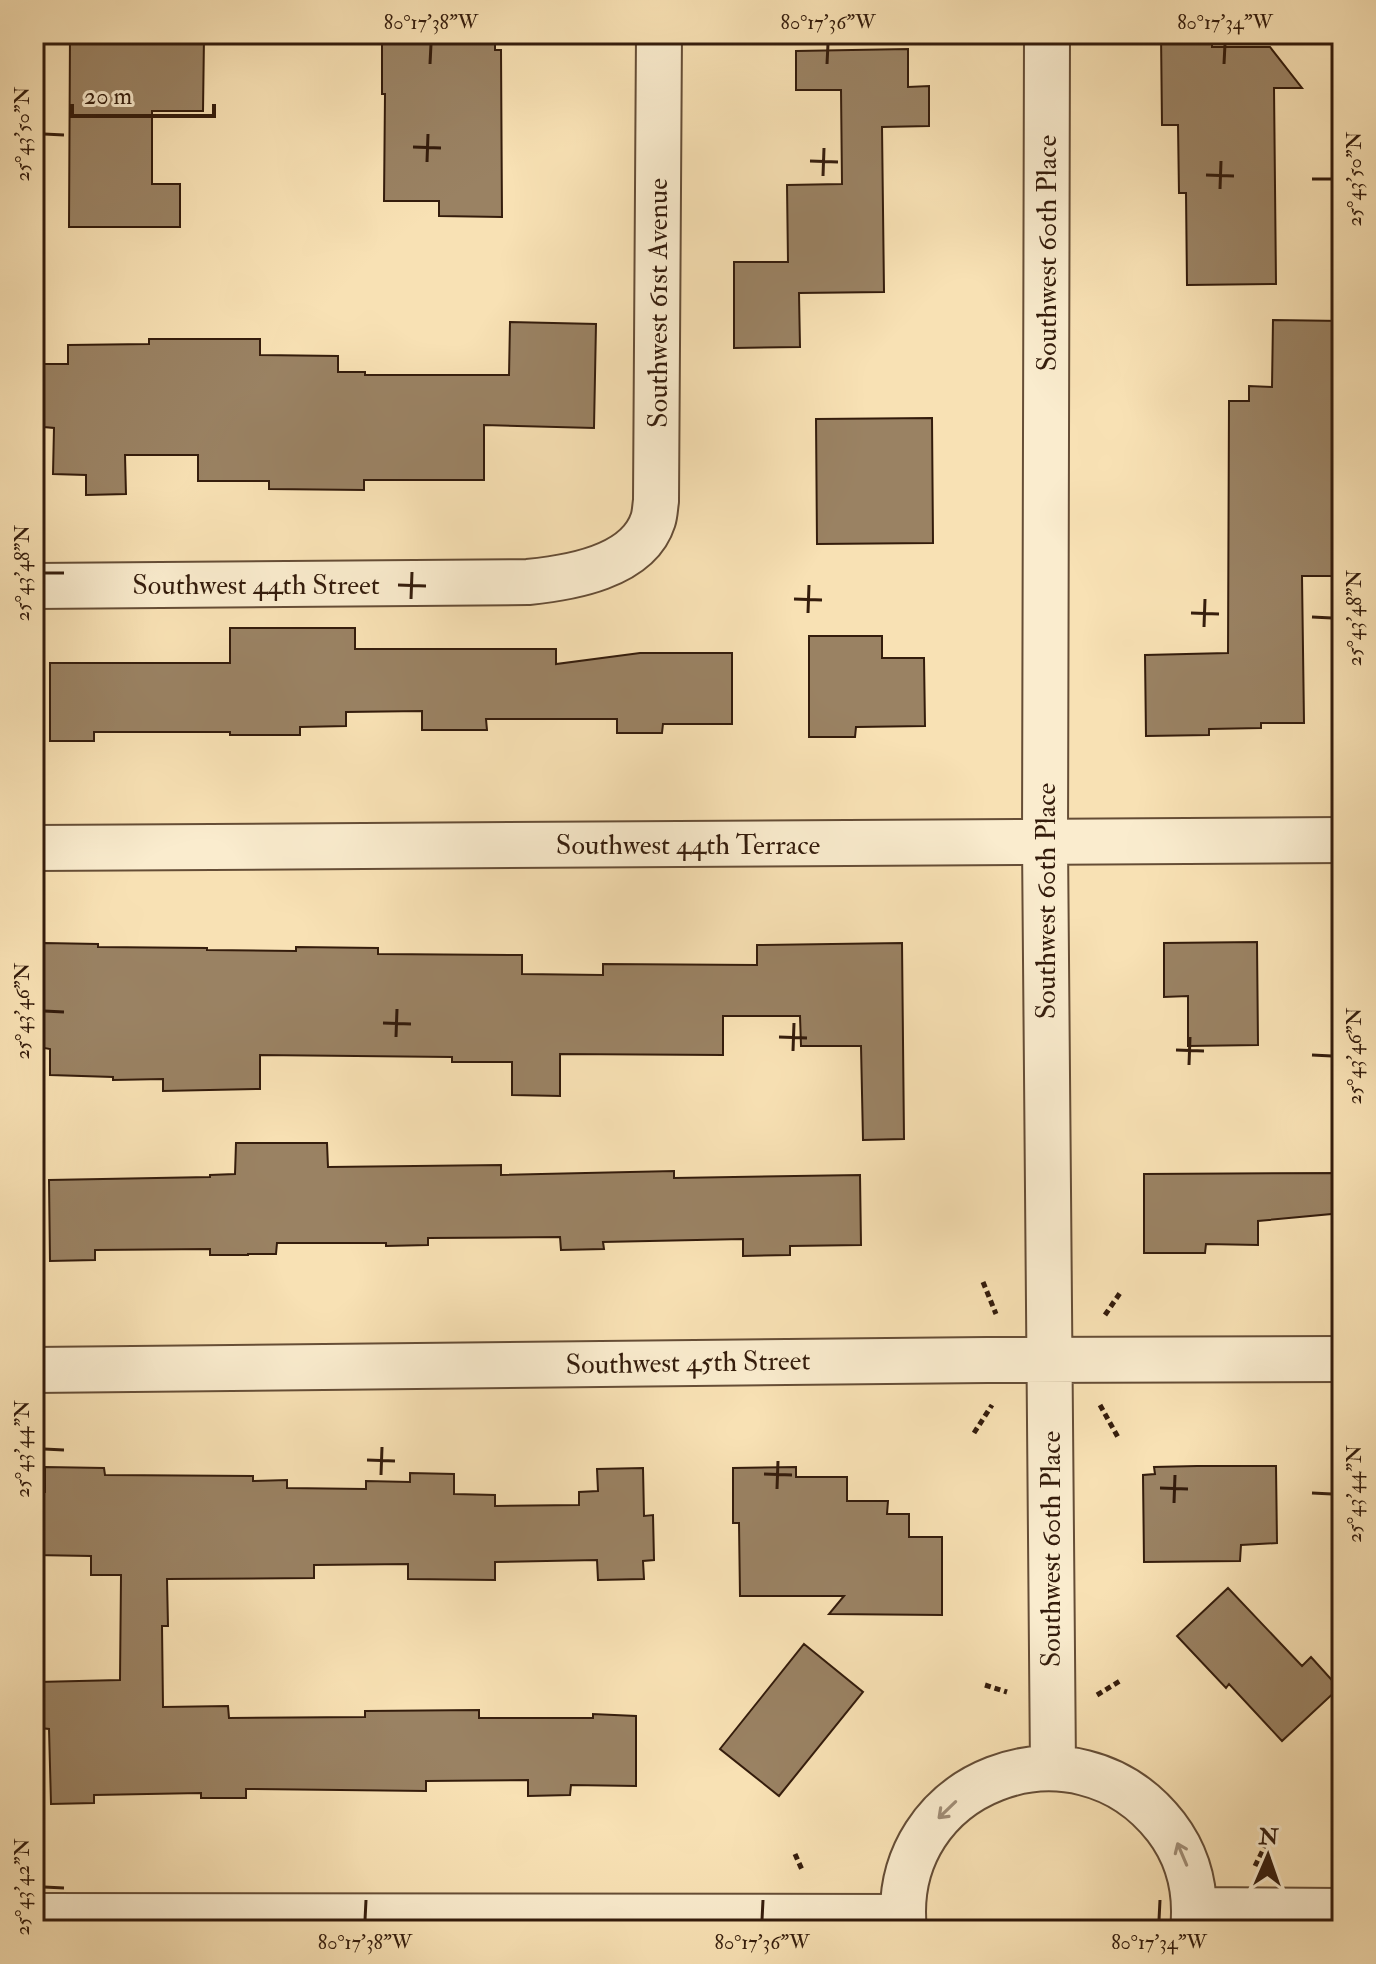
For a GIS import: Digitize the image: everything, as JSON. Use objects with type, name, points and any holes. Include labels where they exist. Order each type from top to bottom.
[{"type":"street","name":"Southwest 61st Avenue","points":[[619,558],[647,532],[656,501],[659,34]]},
{"type":"street","name":"Southwest 60th Place","points":[[1047,34],[1045,843],[1053,1768]]},
{"type":"street","name":"Southwest 44th Street","points":[[34,586],[528,582],[579,575],[619,558]]},
{"type":"street","name":"Southwest 44th Terrace","points":[[34,848],[1342,840]]},
{"type":"street","name":"Southwest 45th Street","points":[[34,1370],[1342,1359]]},
{"type":"street","points":[[34,1916],[903,1924],[907,1878],[921,1841],[945,1810],[977,1786],[1013,1772],[1053,1768],[1090,1773],[1124,1787],[1153,1810],[1175,1840],[1190,1873],[1194,1920],[1342,1911]]},
{"type":"path","points":[[983,1282],[1000,1324]]},
{"type":"path","points":[[1101,1321],[1120,1293]]},
{"type":"path","points":[[974,1433],[997,1398]]},
{"type":"path","points":[[1098,1401],[1119,1439]]},
{"type":"path","points":[[1095,1696],[1120,1681]]},
{"type":"path","points":[[985,1685],[1013,1694]]},
{"type":"path","points":[[1251,1872],[1269,1838]]},
{"type":"building","points":[[70,34],[190,34],[190,37],[204,37],[203,111],[152,111],[152,184],[180,184],[180,227],[69,227]]},
{"type":"building","points":[[382,34],[495,34],[495,50],[501,50],[502,217],[439,216],[439,201],[384,201]]},
{"type":"building","points":[[1161,34],[1212,34],[1212,47],[1270,47],[1302,88],[1274,88],[1276,284],[1187,285],[1186,193],[1179,193],[1178,125],[1162,125]]},
{"type":"building","points":[[908,49],[908,87],[929,86],[929,126],[882,127],[884,292],[799,293],[800,347],[734,348],[734,262],[788,262],[787,185],[842,184],[841,90],[796,90],[796,51]]},
{"type":"building","points":[[1273,320],[1342,321],[1342,576],[1302,576],[1304,723],[1261,723],[1261,728],[1209,729],[1209,735],[1146,736],[1145,655],[1228,653],[1229,401],[1249,401],[1249,386],[1272,387]]},
{"type":"building","points":[[510,322],[596,324],[594,428],[484,425],[484,480],[364,480],[364,490],[269,489],[269,481],[198,481],[198,455],[125,455],[126,494],[86,495],[86,475],[53,474],[54,428],[44,427],[43,364],[68,364],[68,345],[149,344],[149,339],[260,339],[260,355],[338,356],[338,372],[365,372],[365,375],[509,375]]},
{"type":"building","points":[[932,418],[933,543],[817,544],[816,419]]},
{"type":"building","points":[[230,628],[355,628],[355,649],[556,649],[556,664],[640,653],[732,653],[732,724],[663,724],[662,733],[617,733],[617,719],[486,719],[487,730],[422,730],[422,711],[346,712],[346,726],[300,727],[300,735],[94,732],[94,741],[50,741],[50,663],[230,663]]},
{"type":"building","points":[[809,636],[882,636],[882,658],[924,658],[925,726],[856,727],[855,737],[809,737]]},
{"type":"building","points":[[1257,942],[1258,1045],[1188,1046],[1188,996],[1164,997],[1164,943]]},
{"type":"building","points":[[44,943],[207,950],[378,948],[378,954],[522,955],[522,974],[603,975],[603,964],[757,965],[757,945],[902,943],[904,1139],[863,1140],[861,1046],[801,1046],[800,1016],[723,1016],[723,1055],[560,1054],[560,1096],[512,1095],[512,1062],[452,1062],[452,1057],[260,1055],[260,1089],[163,1091],[163,1079],[113,1080],[113,1077],[50,1075],[50,1049],[44,1048]]},
{"type":"building","points":[[236,1143],[327,1143],[328,1167],[501,1165],[501,1175],[674,1171],[674,1178],[860,1175],[861,1245],[790,1246],[790,1255],[743,1256],[743,1239],[603,1242],[604,1249],[561,1250],[560,1237],[428,1238],[428,1245],[277,1243],[276,1254],[210,1255],[210,1249],[95,1250],[95,1260],[50,1261],[49,1180],[235,1174]]},
{"type":"building","points":[[1342,1173],[1342,1213],[1258,1221],[1258,1245],[1206,1244],[1205,1253],[1144,1253],[1144,1174]]},
{"type":"building","points":[[1276,1466],[1277,1543],[1241,1545],[1240,1561],[1144,1562],[1143,1475],[1155,1474],[1154,1467]]},
{"type":"building","points":[[45,1467],[104,1468],[105,1475],[253,1476],[253,1481],[287,1480],[287,1488],[366,1489],[366,1481],[410,1482],[410,1473],[454,1474],[454,1494],[495,1495],[495,1506],[579,1505],[579,1492],[598,1491],[597,1469],[643,1468],[644,1516],[653,1515],[654,1560],[643,1561],[644,1579],[598,1580],[597,1560],[495,1562],[495,1580],[408,1579],[408,1564],[314,1565],[314,1578],[167,1579],[168,1626],[162,1626],[163,1707],[228,1706],[229,1718],[365,1717],[365,1711],[479,1710],[479,1718],[593,1718],[593,1714],[636,1716],[636,1786],[571,1785],[570,1795],[528,1796],[528,1780],[426,1781],[426,1791],[246,1789],[246,1798],[201,1798],[201,1793],[94,1795],[94,1803],[51,1804],[49,1729],[40,1728],[38,1682],[120,1680],[121,1575],[91,1575],[91,1556],[34,1555],[34,1491],[45,1492]]},
{"type":"building","points":[[796,1467],[796,1477],[847,1477],[847,1501],[888,1501],[887,1514],[909,1514],[909,1537],[942,1537],[942,1615],[829,1614],[844,1596],[740,1596],[739,1523],[733,1523],[733,1468]]},
{"type":"building","points":[[1228,1588],[1302,1666],[1311,1657],[1339,1688],[1282,1741],[1229,1684],[1226,1688],[1177,1636]]},
{"type":"building","points":[[804,1644],[863,1692],[779,1796],[720,1749]]}]
